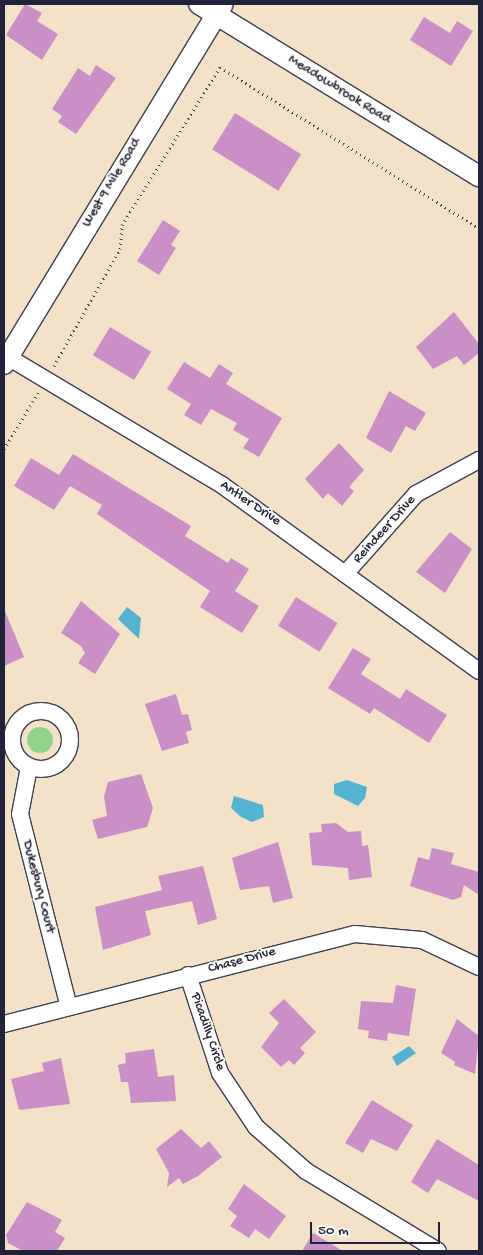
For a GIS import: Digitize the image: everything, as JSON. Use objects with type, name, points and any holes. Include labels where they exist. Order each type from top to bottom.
[{"type":"street","name":"Meadowbrook Road","points":[[199,4],[220,9],[479,176]]},
{"type":"street","name":"West 9 Mile Road","points":[[6,360],[220,9]]},
{"type":"street","name":"Antler Drive","points":[[6,360],[46,380],[222,484],[479,671]]},
{"type":"street","name":"Reindeer Drive","points":[[345,574],[416,494],[479,460]]},
{"type":"street","name":"Dukesbury Court","points":[[29,767],[20,814],[69,1007]]},
{"type":"street","name":"Chase Drive","points":[[4,1024],[188,975],[355,934],[422,940],[479,967]]},
{"type":"street","name":"Picadilly Circle","points":[[188,975],[220,1074],[256,1127],[306,1171],[438,1251]]},
{"type":"path","points":[[4,448],[46,380],[120,249],[122,226],[220,67],[479,228]]},
{"type":"green space","points":[[40,727],[49,731],[53,740],[49,749],[40,753],[31,749],[27,740],[31,731]]},
{"type":"water","points":[[127,607],[141,618],[139,639],[118,619]]},
{"type":"water","points":[[347,780],[367,787],[365,798],[358,806],[334,794],[334,784]]},
{"type":"water","points":[[234,796],[263,805],[264,817],[252,822],[241,817],[231,808]]},
{"type":"water","points":[[409,1046],[416,1053],[397,1066],[392,1057]]},
{"type":"building","points":[[25,4],[42,13],[37,21],[58,34],[42,60],[6,35]]},
{"type":"building","points":[[424,17],[450,33],[457,21],[473,31],[451,66],[410,40]]},
{"type":"building","points":[[96,65],[116,78],[76,134],[58,122],[62,116],[52,109],[78,68],[90,76]]},
{"type":"building","points":[[235,113],[301,154],[278,191],[212,149]]},
{"type":"building","points":[[163,220],[180,231],[171,245],[176,248],[159,275],[137,261]]},
{"type":"building","points":[[454,312],[479,344],[479,353],[464,365],[457,356],[433,369],[416,347]]},
{"type":"building","points":[[110,327],[151,352],[134,380],[93,355]]},
{"type":"building","points":[[184,362],[210,378],[219,364],[233,373],[226,384],[282,418],[259,457],[243,448],[249,439],[233,430],[237,423],[211,409],[201,425],[184,415],[191,404],[167,389]]},
{"type":"building","points":[[389,391],[426,413],[415,431],[406,426],[391,453],[366,438]]},
{"type":"building","points":[[339,443],[364,470],[349,487],[354,491],[342,506],[328,493],[323,499],[305,479]]},
{"type":"building","points":[[73,454],[191,526],[185,536],[228,563],[231,558],[249,569],[235,591],[259,606],[242,633],[200,607],[210,591],[97,514],[102,505],[70,486],[54,510],[14,486],[31,458],[59,475]]},
{"type":"building","points":[[450,532],[472,549],[445,593],[416,572]]},
{"type":"building","points":[[296,597],[338,623],[320,652],[278,626]]},
{"type":"building","points":[[81,601],[120,634],[95,674],[78,663],[85,653],[81,646],[61,633]]},
{"type":"building","points":[[4,609],[24,657],[4,666]]},
{"type":"building","points":[[353,648],[371,659],[361,674],[400,699],[406,689],[447,715],[429,743],[374,708],[370,714],[328,688]]},
{"type":"building","points":[[176,694],[182,715],[188,714],[192,730],[186,732],[189,743],[162,751],[145,704]]},
{"type":"building","points":[[141,774],[153,808],[147,827],[98,839],[92,820],[107,816],[104,797],[108,782]]},
{"type":"building","points":[[336,823],[348,832],[361,831],[362,846],[368,845],[372,877],[349,880],[348,868],[312,865],[309,833],[322,832],[321,824]]},
{"type":"building","points":[[278,842],[293,898],[273,903],[269,886],[240,890],[232,858]]},
{"type":"building","points":[[432,848],[454,853],[451,864],[479,872],[479,895],[464,885],[461,897],[453,900],[410,886],[418,857],[429,860]]},
{"type":"building","points":[[203,866],[217,919],[198,925],[192,901],[145,911],[151,935],[103,950],[95,907],[162,890],[158,876]]},
{"type":"building","points":[[396,985],[416,989],[409,1036],[388,1033],[387,1041],[368,1038],[369,1031],[358,1029],[361,1001],[393,1003]]},
{"type":"building","points":[[284,999],[316,1032],[300,1048],[305,1053],[294,1065],[289,1060],[281,1067],[261,1047],[279,1023],[269,1013]]},
{"type":"building","points":[[457,1019],[479,1036],[475,1074],[454,1065],[455,1062],[441,1053]]},
{"type":"building","points":[[154,1049],[158,1077],[174,1075],[176,1101],[131,1103],[128,1082],[121,1082],[118,1065],[126,1063],[125,1053]]},
{"type":"building","points":[[61,1058],[70,1104],[19,1110],[11,1079],[44,1071],[42,1063]]},
{"type":"building","points":[[372,1100],[413,1125],[397,1151],[371,1139],[363,1153],[345,1143]]},
{"type":"building","points":[[181,1129],[201,1148],[209,1141],[222,1157],[198,1176],[183,1184],[179,1178],[167,1187],[169,1173],[156,1149]]},
{"type":"building","points":[[437,1139],[479,1165],[479,1201],[437,1179],[428,1193],[411,1182]]},
{"type":"building","points":[[244,1184],[286,1216],[269,1239],[255,1229],[249,1238],[230,1226],[237,1216],[228,1209]]},
{"type":"building","points":[[27,1202],[62,1220],[55,1232],[65,1238],[57,1251],[23,1251],[8,1243],[6,1235]]},
{"type":"building","points":[[313,1233],[343,1251],[302,1251]]}]
